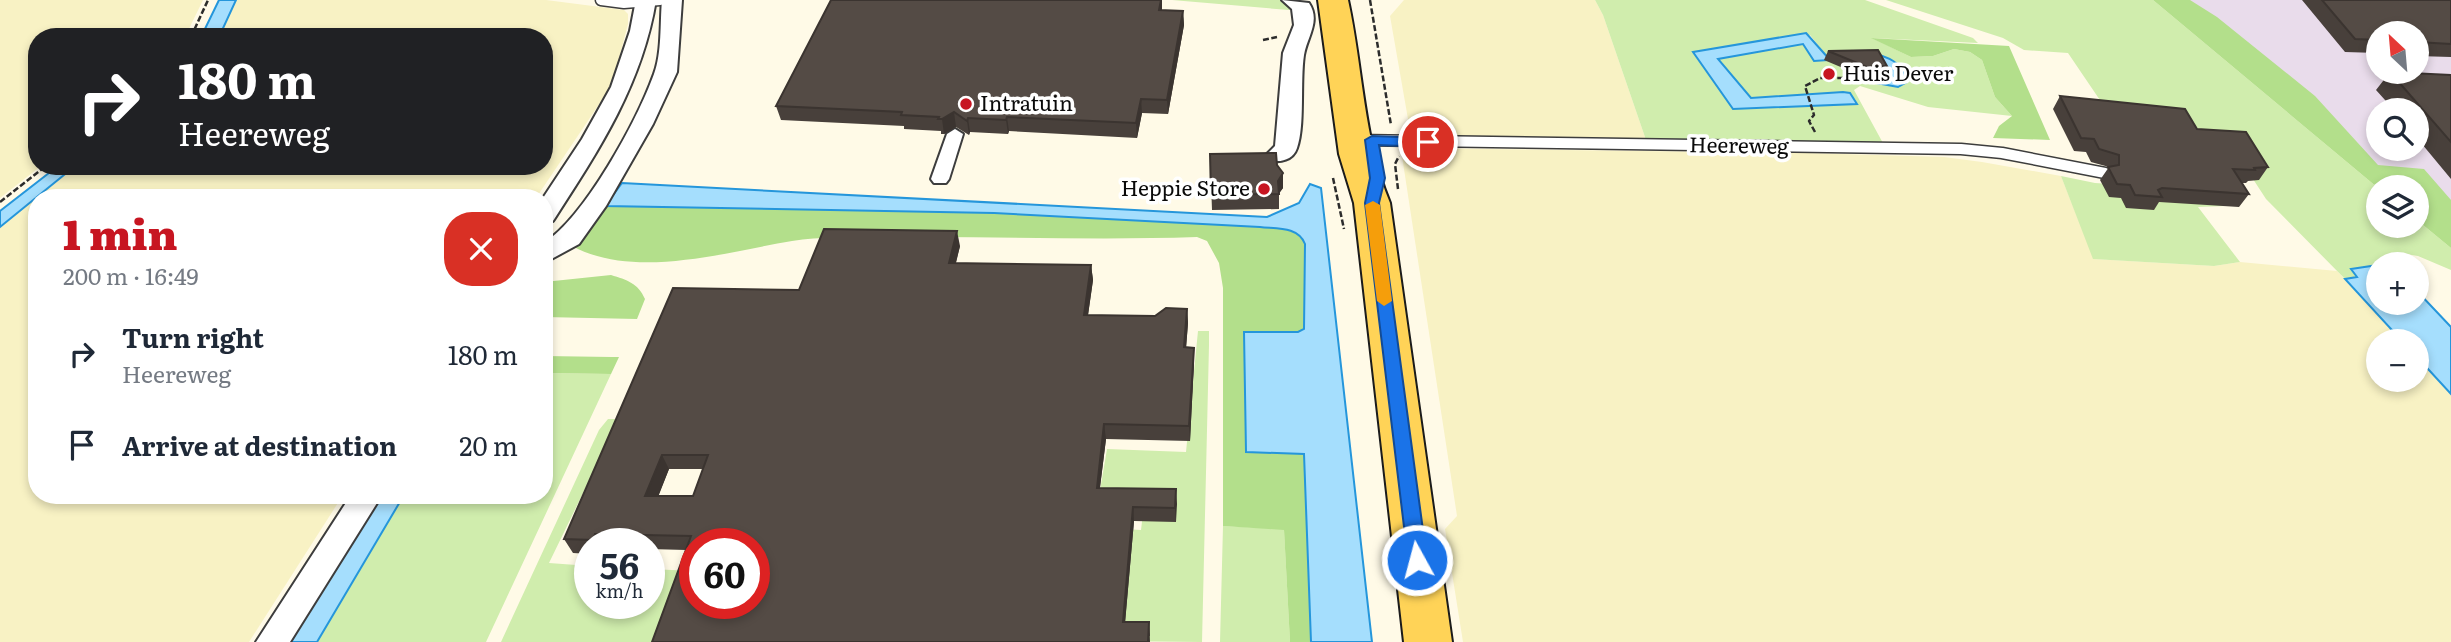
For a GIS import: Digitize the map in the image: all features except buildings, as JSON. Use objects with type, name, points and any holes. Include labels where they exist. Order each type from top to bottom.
[{"type":"main road","points":[[1333,0],[1363,140]]},
{"type":"main road","points":[[1353,0],[1363,140],[1357,163],[1372,203],[1428,642]]},
{"type":"street","points":[[553,249],[570,238],[594,206],[642,124],[666,72],[672,0]]},
{"type":"street","points":[[1278,155],[1286,148],[1294,53],[1304,25],[1302,7],[1292,0]]},
{"type":"street","points":[[553,201],[624,87],[636,57],[650,1]]},
{"type":"street","points":[[940,179],[955,134]]},
{"type":"street","points":[[272,642],[361,504]]},
{"type":"lane","points":[[601,0],[650,1]]},
{"type":"lane","name":"Heereweg","points":[[1363,140],[1988,152],[2105,173]]},
{"type":"path","points":[[195,28],[208,0]]},
{"type":"path","points":[[1822,147],[1809,121],[1815,115],[1805,86],[1809,80],[1849,78]]},
{"type":"path","points":[[0,202],[34,175]]},
{"type":"shaded area","points":[[0,0],[203,0],[189,28],[28,28],[29,175],[0,198]]},
{"type":"shaded area","points":[[236,0],[546,0],[624,10],[628,14],[628,24],[612,85],[553,173],[553,28],[223,28]]},
{"type":"shaded area","points":[[1404,0],[1595,0],[1603,15],[1646,140],[1419,136],[1408,119],[1390,16]]},
{"type":"shaded area","points":[[2162,0],[2451,0],[2451,237],[2429,205],[2429,175],[2376,175]]},
{"type":"shaded area","points":[[1408,148],[1944,157],[2061,176],[2094,259],[2214,266],[2240,262],[2337,271],[2366,302],[2366,315],[2378,315],[2391,329],[2366,329],[2366,392],[2429,392],[2429,370],[2451,394],[2451,642],[1463,642],[1445,529],[1457,516],[1402,156]]},
{"type":"shaded area","points":[[64,175],[551,175],[542,189],[47,189]]},
{"type":"shaded area","points":[[28,204],[28,504],[337,504],[249,642],[0,642],[0,227]]},
{"type":"green space","points":[[1172,0],[1280,0],[1292,7],[1289,10]]},
{"type":"green space","points":[[1595,0],[1865,0],[1973,38],[1978,43],[1872,38],[1911,57],[1933,56],[1954,49],[1970,52],[1982,60],[1995,97],[2012,116],[1928,107],[1860,86],[1854,90],[1884,145],[1646,140],[1603,15]],"holes":[[[1810,35],[1829,59],[1814,61],[1803,44],[1717,58],[1751,98],[1843,92],[1850,93],[1856,104],[1733,109],[1693,52]]]},
{"type":"green space","points":[[1886,0],[2153,0],[2366,178],[2366,238],[2429,238],[2429,230],[2451,248],[2451,270],[2429,261],[2429,252],[2366,252],[2366,267],[2351,270],[2358,277],[2345,279],[2266,199],[2253,179],[2108,112],[2068,53],[2024,50],[2003,38]]},
{"type":"green space","points":[[2153,0],[2190,0],[2217,17],[2315,96],[2366,152],[2366,161],[2374,161],[2378,165],[2424,169],[2451,200],[2451,248],[2429,230],[2429,175],[2366,175],[2366,178]]},
{"type":"green space","points":[[1871,38],[2009,46],[2050,140],[1993,138],[1999,126],[2012,116],[1995,97],[1982,60],[1970,52],[1954,49],[1933,56],[1911,57]]},
{"type":"green space","points":[[2061,176],[2095,183],[2219,191],[2226,206],[2198,207],[2240,262],[2214,266],[2093,259]]},
{"type":"green space","points":[[605,206],[994,213],[1260,227],[1297,234],[1305,244],[1304,329],[1298,332],[1244,332],[1247,452],[1304,453],[1311,642],[1290,642],[1284,530],[1223,526],[1223,288],[1219,263],[1207,241],[1197,237],[824,238],[681,260],[624,261],[597,256],[572,246],[590,229]]},
{"type":"green space","points":[[611,275],[631,283],[645,299],[637,319],[553,317],[553,281]]},
{"type":"green space","points":[[1198,331],[1209,331],[1202,642],[1109,641],[1124,529],[1141,530],[1144,505],[1098,502],[1107,449],[1186,452]]},
{"type":"green space","points":[[553,356],[619,357],[611,374],[553,373]]},
{"type":"green space","points":[[553,373],[611,374],[553,498]]},
{"type":"green space","points":[[608,419],[619,419],[549,563],[574,565],[574,619],[665,619],[665,570],[679,570],[679,612],[667,642],[501,642],[599,430]]},
{"type":"green space","points":[[399,504],[550,504],[486,642],[317,642]]},
{"type":"green space","points":[[1223,526],[1284,529],[1290,642],[1220,642]]},
{"type":"water","points":[[219,0],[236,0],[223,28],[205,28]]},
{"type":"water","points":[[1806,33],[1830,60],[1814,61],[1803,44],[1718,59],[1751,98],[1843,92],[1850,93],[1857,104],[1733,109],[1693,52]]},
{"type":"water","points":[[1869,52],[1888,58],[1898,65],[1907,82],[1898,87],[1871,82],[1865,76],[1882,76]]},
{"type":"water","points":[[46,175],[64,175],[47,189],[28,189]]},
{"type":"water","points":[[622,183],[1267,217],[1299,203],[1310,184],[1321,188],[1372,642],[1311,642],[1304,454],[1246,452],[1244,332],[1298,332],[1304,329],[1305,244],[1297,234],[1260,227],[994,213],[605,206]]},
{"type":"water","points":[[28,189],[28,204],[0,227],[0,211]]},
{"type":"water","points":[[2366,267],[2366,302],[2345,279],[2357,277],[2351,269]]},
{"type":"water","points":[[2429,304],[2451,327],[2451,394],[2429,370],[2429,329],[2391,329],[2378,315],[2429,315]]},
{"type":"water","points":[[373,504],[399,504],[317,642],[289,642]]},
{"type":"slow traffic","points":[[1373,205],[1384,301]]},
{"type":"place","name":"Huis Dever","points":[[1829,74]]},
{"type":"place","name":"Intratuin","points":[[966,104]]},
{"type":"place","name":"Heppie Store","points":[[1264,189]]},
{"type":"route","points":[[1417,560],[1372,203],[1378,178],[1372,140],[1428,142]]}]
